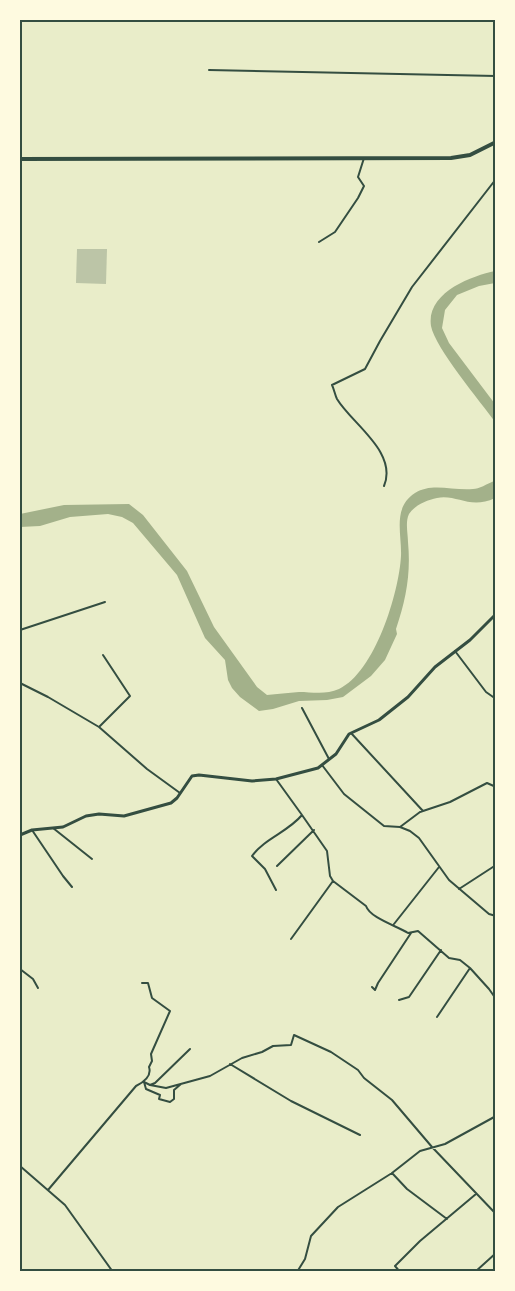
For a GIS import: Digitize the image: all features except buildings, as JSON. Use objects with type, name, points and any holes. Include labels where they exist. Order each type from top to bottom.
[{"type":"main road","points":[[20,159],[451,158],[470,156],[495,142]]},
{"type":"street","points":[[209,70],[495,76]]},
{"type":"street","points":[[319,242],[335,232],[358,198],[364,186],[358,177],[364,158]]},
{"type":"street","points":[[384,486],[387,472],[382,456],[370,436],[336,398],[332,385],[365,369],[412,287],[495,179]]},
{"type":"street","points":[[20,630],[105,602]]},
{"type":"street","points":[[20,835],[32,830],[63,826],[86,816],[99,814],[124,816],[171,803],[192,776],[252,781],[276,779],[318,768],[336,754],[351,734],[379,720],[408,697],[435,667],[470,640],[495,614]]},
{"type":"street","points":[[456,651],[486,692],[495,699]]},
{"type":"street","points":[[99,727],[130,696],[103,655]]},
{"type":"street","points":[[20,683],[99,727],[147,770],[180,793]]},
{"type":"street","points":[[302,708],[329,759]]},
{"type":"street","points":[[351,734],[423,811]]},
{"type":"street","points":[[322,765],[344,794],[384,826],[400,827],[419,838],[439,867],[459,889],[489,914],[495,916]]},
{"type":"street","points":[[276,779],[327,851],[330,876],[333,881],[366,906],[373,916],[394,924],[408,933],[418,931],[449,958],[460,960],[489,989],[495,999]]},
{"type":"street","points":[[400,827],[423,811],[450,802],[487,783],[495,787]]},
{"type":"street","points":[[276,890],[265,869],[252,856],[258,847],[296,823],[302,815]]},
{"type":"street","points":[[53,828],[92,859]]},
{"type":"street","points":[[32,830],[72,887]]},
{"type":"street","points":[[277,866],[314,830]]},
{"type":"street","points":[[459,889],[495,865]]},
{"type":"street","points":[[394,924],[439,867]]},
{"type":"street","points":[[291,939],[333,881]]},
{"type":"street","points":[[372,987],[375,990],[377,988],[411,933]]},
{"type":"street","points":[[399,1000],[409,997],[441,950]]},
{"type":"street","points":[[436,1017],[470,968]]},
{"type":"street","points":[[20,969],[33,979],[38,988]]},
{"type":"street","points":[[142,983],[148,983],[152,998],[170,1011],[151,1054],[152,1061],[144,1082],[146,1089],[160,1095],[159,1099],[170,1102],[174,1099],[176,1088],[187,1081]]},
{"type":"street","points":[[144,1082],[165,1088],[210,1076],[242,1058],[273,1046],[291,1045],[294,1035],[331,1052],[358,1070],[364,1078],[392,1100],[432,1147],[495,1214]]},
{"type":"street","points":[[150,1085],[162,1078],[166,1071],[190,1049]]},
{"type":"street","points":[[230,1064],[291,1101],[360,1135]]},
{"type":"street","points":[[48,1190],[136,1086],[144,1082]]},
{"type":"street","points":[[297,1272],[305,1258],[311,1236],[348,1199],[392,1173],[420,1151],[462,1136],[495,1116]]},
{"type":"street","points":[[20,1166],[65,1206],[113,1272]]},
{"type":"street","points":[[392,1173],[407,1189],[447,1219]]},
{"type":"street","points":[[400,1272],[395,1266],[420,1241],[476,1194]]},
{"type":"street","points":[[475,1272],[495,1255]]},
{"type":"shaded area","points":[[495,271],[495,283],[479,286],[457,295],[445,310],[442,328],[449,343],[495,404],[495,422],[449,361],[434,336],[431,314],[443,295],[452,288],[474,277]]},
{"type":"shaded area","points":[[495,477],[495,498],[471,502],[444,497],[437,498],[422,503],[409,514],[407,524],[408,576],[396,629],[397,634],[385,660],[371,676],[343,697],[299,701],[259,711],[232,688],[228,680],[225,660],[205,638],[177,575],[133,523],[122,517],[108,514],[70,517],[40,526],[20,527],[20,514],[64,505],[129,504],[143,515],[187,571],[214,627],[257,687],[267,695],[299,692],[324,693],[339,689],[352,680],[364,666],[383,630],[396,590],[401,556],[401,514],[408,499],[415,493],[428,488],[478,488],[494,481]]}]
